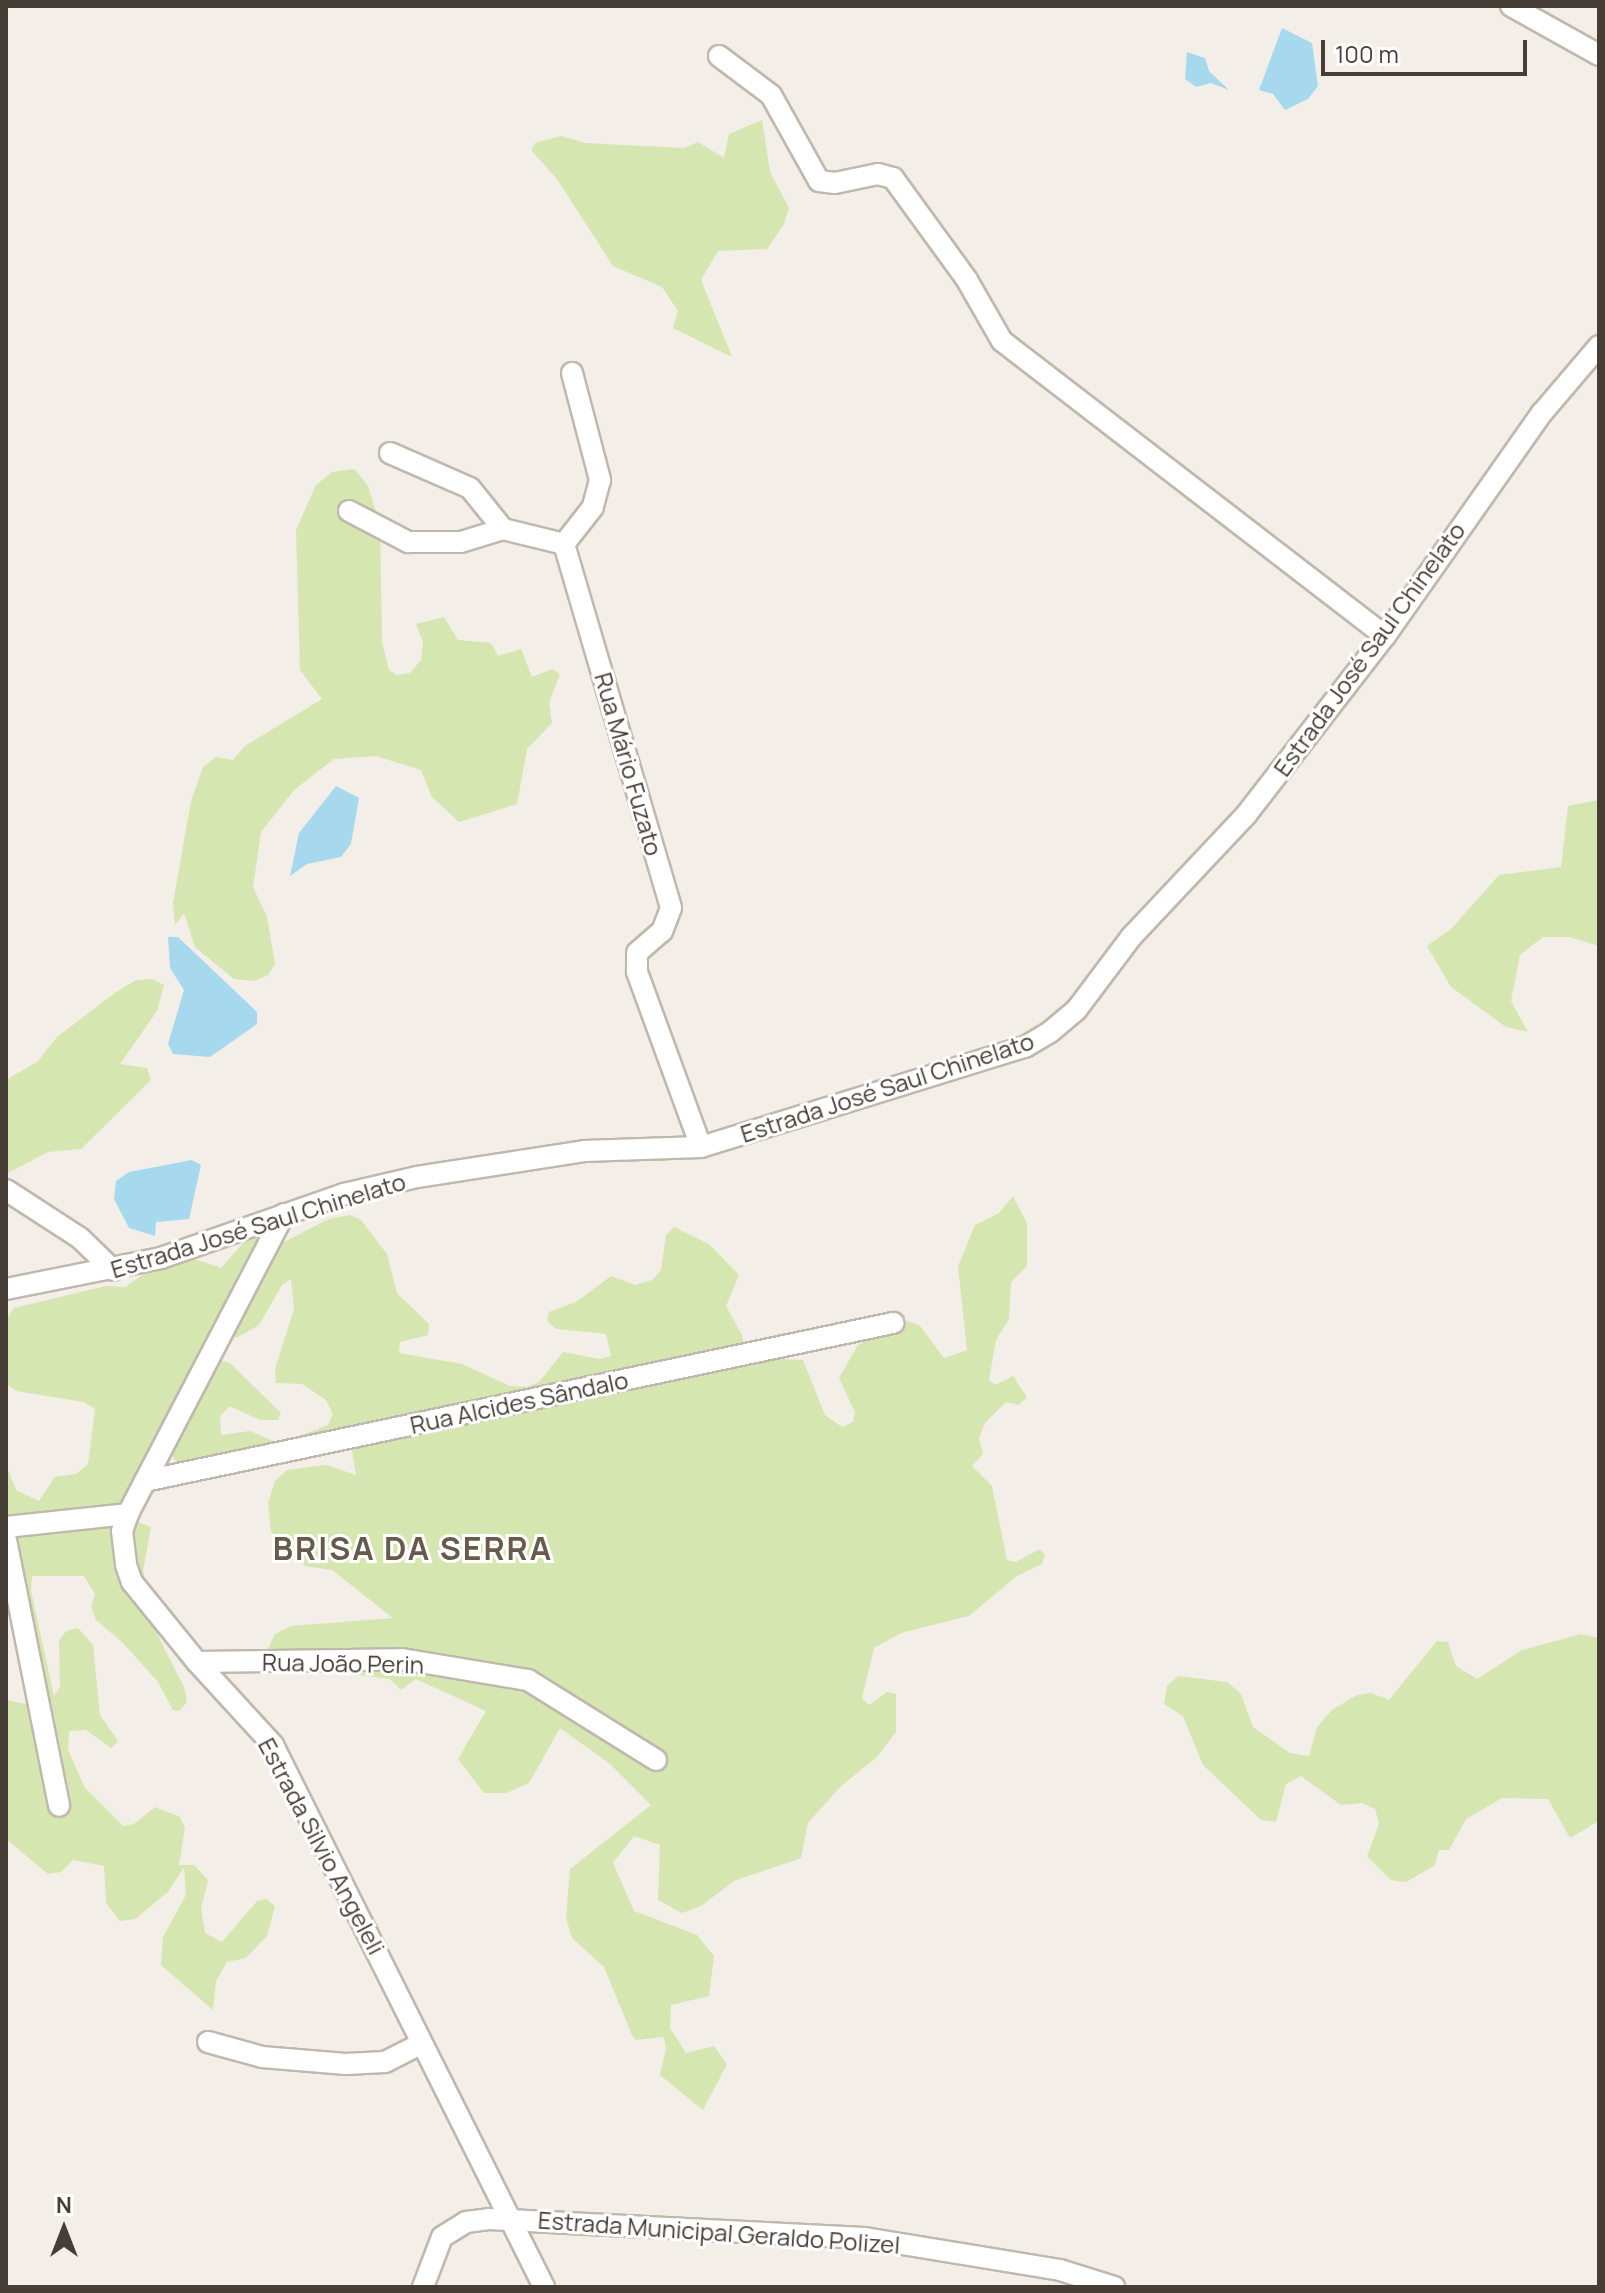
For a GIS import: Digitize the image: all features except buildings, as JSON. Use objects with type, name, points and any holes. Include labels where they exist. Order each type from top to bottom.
[{"type":"street","points":[[1511,6],[1599,55]]},
{"type":"street","points":[[719,56],[771,95],[819,181],[835,183],[878,174],[893,178],[967,280],[1002,341],[1385,636]]},
{"type":"street","name":"Estrada José Saul Chinelato","points":[[6,1289],[113,1270],[284,1214],[417,1177],[584,1151],[701,1147],[1025,1047],[1050,1032],[1077,1009],[1132,936],[1246,815],[1385,636],[1542,413],[1599,346]]},
{"type":"street","points":[[349,511],[408,542],[461,542],[503,529],[564,544],[593,507],[600,480],[572,373]]},
{"type":"street","points":[[390,453],[470,488],[503,529]]},
{"type":"street","name":"Rua Mário Fuzato","points":[[564,544],[671,908],[662,931],[637,953],[637,972],[701,1147]]},
{"type":"street","points":[[6,1190],[80,1238],[113,1270]]},
{"type":"street","name":"Estrada Silvio Angeleli","points":[[284,1214],[128,1514],[122,1546],[132,1582],[197,1662],[223,1685],[278,1754],[363,1917],[420,2044],[544,2287]]},
{"type":"street","name":"Rua Alcides Sândalo","points":[[145,1481],[893,1323]]},
{"type":"street","points":[[6,1527],[128,1514]]},
{"type":"street","points":[[6,1540],[59,1806]]},
{"type":"street","name":"Rua João Perin","points":[[197,1662],[402,1659],[528,1680],[656,1760]]},
{"type":"street","points":[[208,2042],[262,2057],[346,2064],[385,2062],[420,2044]]},
{"type":"street","points":[[423,2287],[442,2237],[466,2222],[510,2219]]},
{"type":"street","name":"Estrada Municipal Geraldo Polizel","points":[[510,2219],[865,2238],[1032,2265],[1114,2287]]},
{"type":"green space","points":[[762,120],[770,172],[789,208],[784,224],[767,249],[718,251],[701,280],[732,357],[673,328],[678,311],[662,287],[613,266],[557,179],[531,150],[535,143],[561,136],[585,143],[684,148],[698,142],[724,158],[729,134]]},
{"type":"green space","points":[[355,469],[368,486],[380,525],[382,642],[389,670],[397,675],[410,673],[421,660],[423,642],[416,624],[444,617],[458,640],[491,643],[498,656],[521,649],[532,677],[552,669],[560,674],[549,703],[552,723],[527,749],[517,804],[459,822],[432,797],[421,770],[376,756],[334,759],[294,790],[261,832],[253,887],[267,917],[275,964],[268,975],[254,981],[234,979],[195,947],[184,913],[175,925],[173,903],[191,801],[203,767],[216,757],[233,760],[245,746],[322,699],[300,670],[296,530],[316,485],[332,472]]},
{"type":"green space","points":[[1599,800],[1599,946],[1569,937],[1543,937],[1520,955],[1511,1001],[1528,1032],[1506,1027],[1451,987],[1427,946],[1451,929],[1499,875],[1561,867],[1568,806]]},
{"type":"green space","points":[[153,979],[164,985],[157,1011],[120,1064],[147,1068],[151,1080],[81,1149],[48,1152],[6,1174],[6,1080],[37,1062],[57,1037],[116,992],[136,980]]},
{"type":"green space","points":[[1013,1196],[1027,1223],[1027,1266],[1011,1282],[1009,1319],[996,1340],[989,1380],[995,1385],[1013,1376],[1027,1397],[1019,1405],[1006,1402],[985,1423],[979,1438],[983,1454],[972,1466],[992,1486],[1007,1560],[1016,1562],[1040,1549],[1045,1554],[1042,1564],[1017,1576],[969,1616],[901,1633],[874,1648],[862,1698],[869,1705],[887,1692],[896,1694],[896,1732],[877,1757],[841,1786],[808,1823],[801,1858],[734,1881],[701,1906],[682,1913],[658,1900],[660,1845],[634,1836],[613,1863],[634,1911],[697,1935],[714,1956],[709,1996],[671,2005],[670,2028],[686,2053],[714,2046],[727,2064],[703,2110],[660,2075],[666,2049],[664,2037],[636,2040],[604,1967],[572,1938],[566,1918],[570,1869],[651,1805],[610,1764],[560,1728],[529,1783],[506,1793],[484,1793],[458,1759],[486,1711],[416,1679],[401,1690],[390,1679],[313,1669],[268,1649],[275,1634],[291,1626],[393,1618],[332,1570],[305,1566],[271,1531],[268,1503],[275,1481],[287,1470],[326,1465],[356,1475],[352,1451],[389,1431],[297,1437],[328,1425],[333,1414],[326,1400],[302,1384],[276,1383],[275,1369],[294,1309],[291,1279],[282,1285],[259,1325],[238,1337],[214,1338],[219,1360],[230,1363],[281,1413],[278,1420],[260,1420],[230,1406],[220,1416],[221,1435],[250,1431],[273,1441],[274,1448],[179,1465],[173,1457],[172,1425],[118,1530],[138,1522],[151,1527],[143,1571],[157,1634],[184,1687],[187,1702],[179,1711],[173,1710],[158,1682],[123,1643],[96,1620],[91,1607],[95,1594],[84,1576],[32,1576],[31,1591],[54,1696],[60,1687],[59,1641],[66,1631],[78,1628],[93,1645],[100,1715],[118,1741],[111,1748],[86,1730],[69,1731],[68,1750],[85,1788],[123,1826],[134,1824],[155,1807],[180,1817],[185,1828],[179,1865],[194,1865],[208,1880],[201,1908],[205,1933],[222,1942],[257,1901],[266,1899],[275,1906],[267,1936],[246,1958],[227,1962],[216,1981],[213,2010],[161,1965],[163,1937],[186,1895],[184,1867],[168,1892],[135,1919],[120,1921],[106,1903],[104,1866],[73,1860],[61,1872],[48,1874],[6,1839],[6,1700],[50,1709],[6,1550],[6,1465],[16,1490],[39,1501],[55,1477],[76,1474],[88,1464],[95,1409],[84,1402],[16,1391],[6,1384],[6,1320],[14,1308],[106,1286],[125,1287],[144,1274],[192,1258],[221,1268],[267,1216],[278,1245],[329,1219],[350,1215],[361,1220],[387,1254],[397,1293],[429,1324],[428,1335],[400,1342],[399,1353],[462,1364],[510,1386],[527,1387],[539,1382],[563,1352],[600,1359],[611,1356],[606,1334],[556,1329],[547,1321],[549,1312],[576,1302],[611,1276],[635,1285],[652,1280],[661,1270],[666,1235],[674,1227],[709,1244],[739,1275],[726,1306],[742,1335],[745,1357],[803,1360],[825,1415],[842,1427],[853,1422],[855,1412],[839,1378],[858,1345],[908,1321],[920,1326],[944,1358],[967,1350],[958,1266],[975,1225],[999,1213]]},
{"type":"green space","points":[[1581,1634],[1599,1638],[1599,1821],[1570,1838],[1548,1799],[1502,1798],[1466,1819],[1449,1850],[1439,1850],[1435,1865],[1406,1882],[1391,1880],[1367,1856],[1379,1824],[1375,1809],[1362,1803],[1341,1805],[1301,1776],[1286,1784],[1276,1822],[1261,1820],[1203,1765],[1183,1716],[1164,1704],[1167,1686],[1178,1676],[1227,1682],[1241,1694],[1253,1727],[1290,1753],[1309,1756],[1317,1727],[1332,1710],[1357,1695],[1371,1693],[1389,1700],[1437,1641],[1448,1642],[1456,1666],[1477,1679],[1522,1650]]},
{"type":"water","points":[[1282,28],[1312,43],[1318,86],[1308,99],[1285,110],[1273,94],[1259,90]]},
{"type":"water","points":[[1187,52],[1205,58],[1209,71],[1229,90],[1211,83],[1196,87],[1185,79]]},
{"type":"water","points":[[336,786],[359,798],[351,844],[341,857],[307,864],[290,876],[299,833]]},
{"type":"water","points":[[168,937],[178,937],[257,1012],[257,1024],[210,1057],[173,1054],[168,1044],[184,990],[170,968]]},
{"type":"water","points":[[192,1160],[201,1165],[189,1219],[156,1222],[155,1236],[129,1228],[114,1199],[116,1181],[129,1172]]},
{"type":"district","name":"BRISA DA SERRA","points":[[413,1548]]}]
